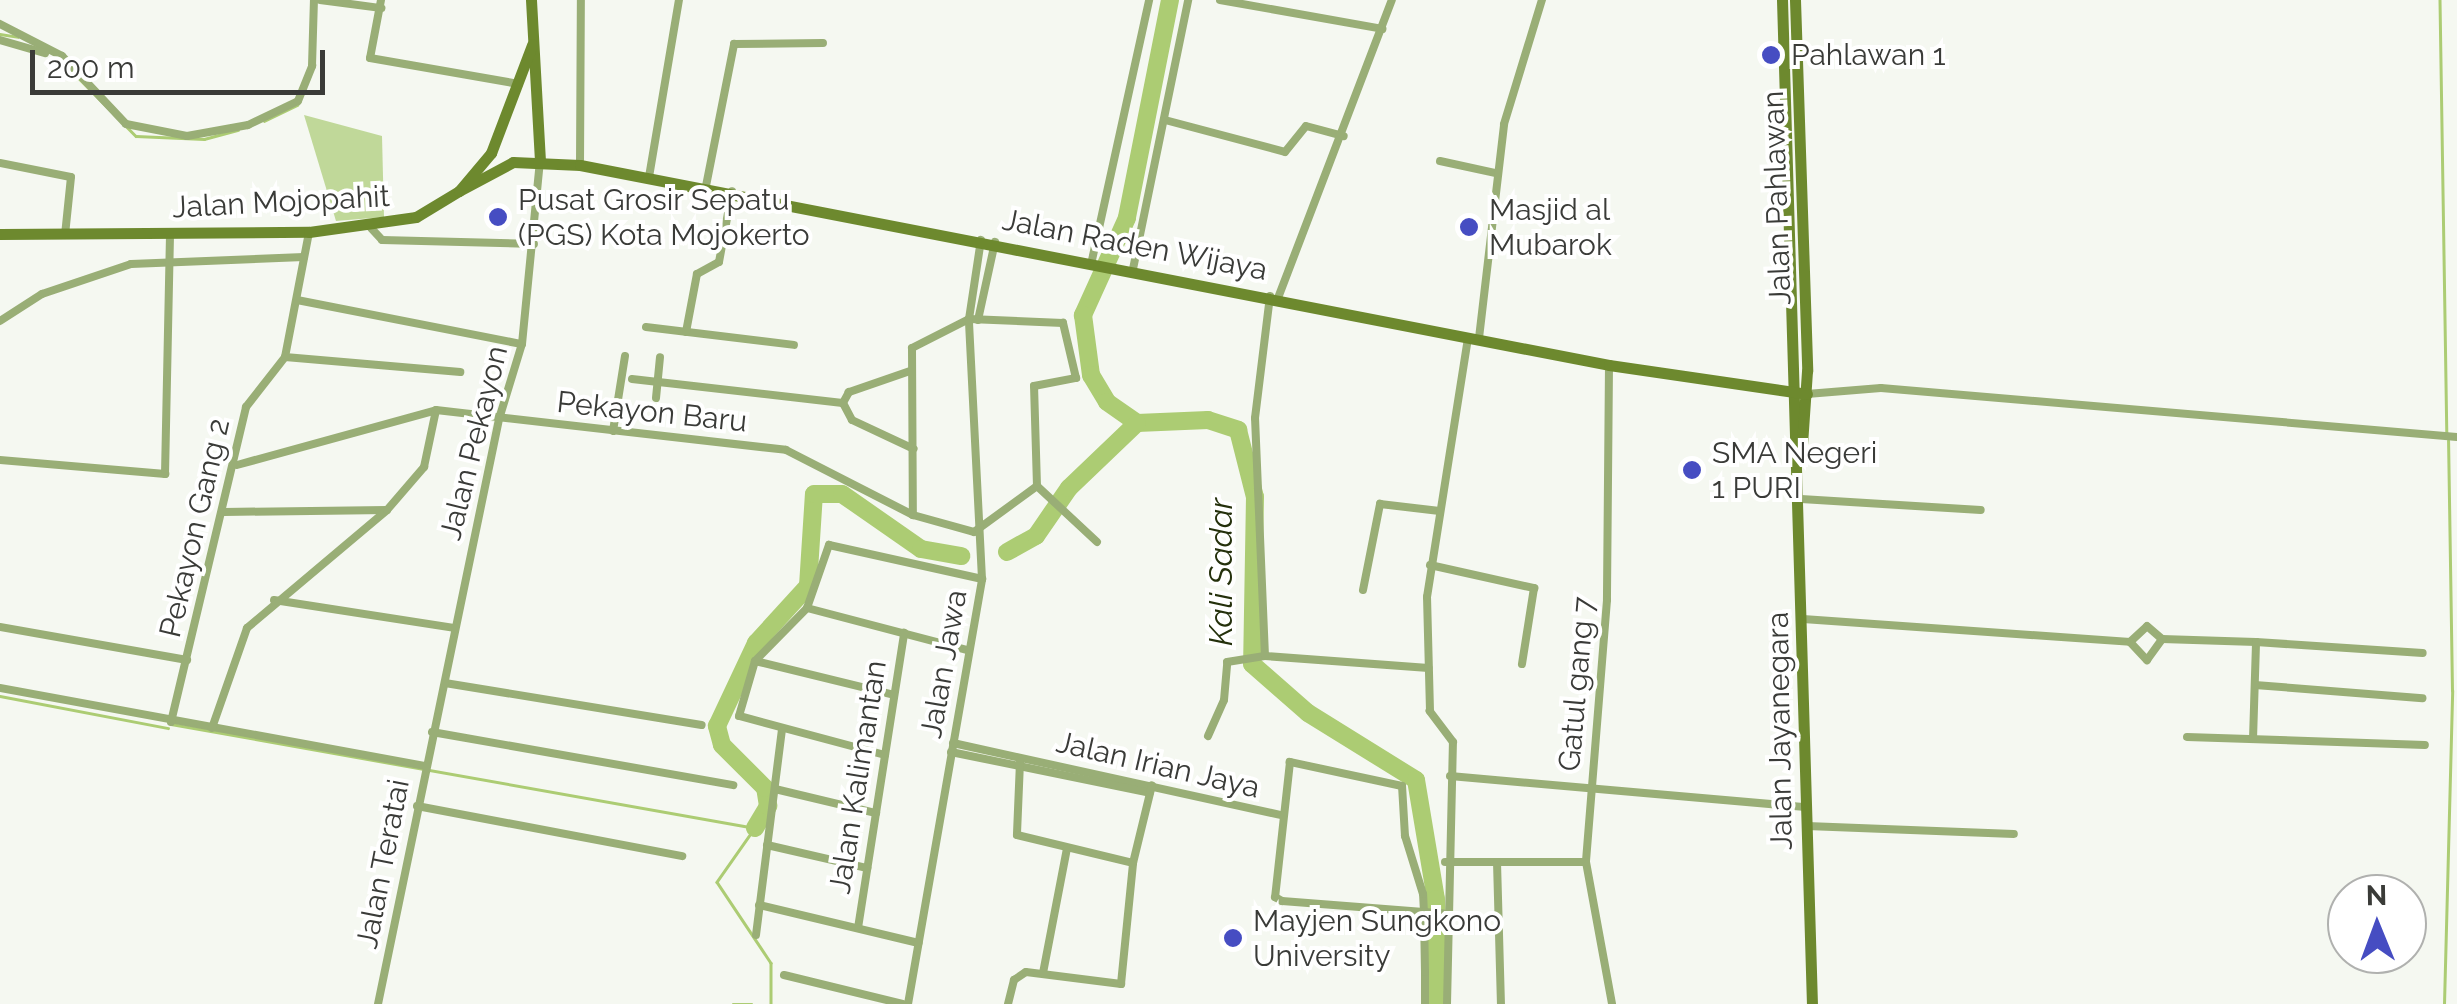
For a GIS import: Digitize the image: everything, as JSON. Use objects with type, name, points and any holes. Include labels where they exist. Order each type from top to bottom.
[{"type":"main road","name":"Jalan Mojopahit","points":[[531,0],[540,162]]},
{"type":"main road","name":"Jalan Pahlawan","points":[[1782,0],[1789,29],[1808,394]]},
{"type":"main road","name":"Jalan Pahlawan","points":[[1793,393],[1789,29],[1795,0]]},
{"type":"main road","name":"Jalan Mojopahit","points":[[0,234],[309,232],[371,228],[416,217],[459,190],[491,153],[522,84],[532,45]]},
{"type":"main road","name":"Jalan Raden Wijaya","points":[[459,190],[514,162],[580,166],[706,186],[1096,261],[1609,365],[1808,394]]},
{"type":"main road","name":"Jalan Mojopahit","points":[[0,243],[61,232]]},
{"type":"main road","name":"Jalan Jayanegara","points":[[1793,393],[1801,498],[1812,1004]]},
{"type":"main road","name":"Jalan Jayanegara","points":[[1799,458],[1808,394]]},
{"type":"street","points":[[0,24],[49,46],[114,114],[145,133],[219,133],[298,101],[312,66],[317,0],[381,4],[370,58],[522,84]]},
{"type":"street","points":[[580,166],[581,0]]},
{"type":"street","points":[[649,177],[679,0]]},
{"type":"street","points":[[1096,261],[1149,0]]},
{"type":"street","points":[[1132,269],[1188,0]]},
{"type":"street","points":[[1220,0],[1382,29]]},
{"type":"street","points":[[1263,656],[1256,418],[1274,297],[1344,136],[1392,0]]},
{"type":"street","points":[[1447,1004],[1444,862],[1453,736],[1432,716],[1430,565],[1474,336],[1495,173],[1542,0]]},
{"type":"street","points":[[0,40],[45,53]]},
{"type":"street","points":[[706,186],[734,44],[823,43]]},
{"type":"street","points":[[1165,120],[1286,152],[1306,126],[1344,136]]},
{"type":"street","points":[[1440,161],[1495,173]]},
{"type":"street","name":"Jalan Pekayon","points":[[432,732],[499,419],[522,344],[540,162]]},
{"type":"street","points":[[0,164],[71,177],[61,232]]},
{"type":"street","points":[[686,332],[697,274],[718,262],[732,191]]},
{"type":"street","points":[[410,242],[416,217]]},
{"type":"street","points":[[371,228],[382,240],[534,244]]},
{"type":"street","name":"Pekayon Gang 2","points":[[171,722],[236,465],[248,401],[284,357],[309,232]]},
{"type":"street","points":[[0,460],[165,474],[170,234]]},
{"type":"street","name":"Jalan Jawa","points":[[906,1004],[984,560],[974,532],[974,319],[980,240]]},
{"type":"street","name":"Jalan Jawa","points":[[974,319],[995,242]]},
{"type":"street","points":[[0,321],[90,274],[170,259],[304,257]]},
{"type":"street","points":[[297,300],[522,344]]},
{"type":"street","points":[[912,515],[910,371],[914,346],[974,319],[1066,326],[1075,380],[1034,388],[1037,486],[1061,513],[1097,542]]},
{"type":"street","points":[[646,326],[794,345]]},
{"type":"street","points":[[613,430],[625,356]]},
{"type":"street","points":[[284,357],[460,372]]},
{"type":"street","points":[[656,398],[660,357]]},
{"type":"street","name":"Gatul gang 7","points":[[1609,365],[1607,600],[1586,862],[1612,1004]]},
{"type":"street","points":[[843,404],[850,392],[910,371]]},
{"type":"street","points":[[632,379],[843,404]]},
{"type":"street","points":[[1808,394],[1881,388],[2457,437]]},
{"type":"street","points":[[843,404],[852,420],[914,449]]},
{"type":"street","points":[[212,728],[242,638],[274,600],[387,510],[427,462],[436,410],[236,465]]},
{"type":"street","name":"Pekayon Baru","points":[[436,410],[799,456],[912,515],[974,532]]},
{"type":"street","points":[[974,532],[1037,486]]},
{"type":"street","points":[[1801,498],[1981,510]]},
{"type":"street","points":[[1363,590],[1380,504],[1440,511]]},
{"type":"street","points":[[224,512],[387,510]]},
{"type":"street","points":[[885,754],[738,715],[755,662],[807,608],[823,553],[836,544],[982,579]]},
{"type":"street","points":[[1430,565],[1534,588],[1522,664]]},
{"type":"street","points":[[274,600],[454,628]]},
{"type":"street","points":[[807,608],[967,650]]},
{"type":"street","points":[[1803,620],[2130,642],[2148,660],[2162,639]]},
{"type":"street","points":[[2130,642],[2148,626],[2162,639],[2423,653]]},
{"type":"street","name":"Pekayon Gang 2","points":[[0,627],[187,660]]},
{"type":"street","name":"Jalan Kalimantan","points":[[858,928],[904,633]]},
{"type":"street","points":[[2252,740],[2256,642]]},
{"type":"street","points":[[1208,736],[1224,700],[1227,662],[1263,656],[1430,668]]},
{"type":"street","points":[[755,662],[894,695]]},
{"type":"street","points":[[445,684],[702,725]]},
{"type":"street","points":[[2254,685],[2422,698]]},
{"type":"street","points":[[0,688],[424,772]]},
{"type":"street","points":[[756,935],[782,729]]},
{"type":"street","points":[[432,732],[733,785]]},
{"type":"street","name":"Jalan Teratai","points":[[378,1004],[432,732]]},
{"type":"street","points":[[2186,738],[2425,745]]},
{"type":"street","name":"Jalan Irian Jaya","points":[[952,748],[1280,816],[1278,899],[1443,914]]},
{"type":"street","points":[[1280,816],[1294,761],[1401,784],[1427,912],[1425,1004]]},
{"type":"street","points":[[1020,762],[1017,835],[1133,863]]},
{"type":"street","points":[[1450,776],[1806,806]]},
{"type":"street","points":[[1008,1004],[1017,976],[1043,973],[1121,984],[1133,863],[1151,789]]},
{"type":"street","points":[[775,790],[876,813]]},
{"type":"street","points":[[417,806],[682,856]]},
{"type":"street","points":[[1807,826],[2014,834]]},
{"type":"street","points":[[767,845],[867,868]]},
{"type":"street","points":[[1043,973],[1067,848]]},
{"type":"street","points":[[1444,862],[1586,862]]},
{"type":"street","points":[[1496,862],[1502,1004]]},
{"type":"street","points":[[760,905],[918,942]]},
{"type":"street","points":[[784,975],[906,1004]]},
{"type":"green space","points":[[304,115],[382,136],[384,217],[336,221]]},
{"type":"waterway","name":"Kali Sadar","points":[[1170,0],[1127,218],[1083,315],[1091,375],[1107,402],[1137,423],[1208,420],[1238,430],[1255,497],[1252,664],[1308,713],[1416,780],[1436,899],[1437,1004]]},
{"type":"waterway","points":[[2440,0],[2447,433]]},
{"type":"waterway","points":[[0,34],[18,37]]},
{"type":"waterway","points":[[60,59],[136,136],[204,139],[238,130]]},
{"type":"waterway","points":[[264,121],[297,105]]},
{"type":"waterway","points":[[1007,552],[1036,536],[1069,488],[1137,423]]},
{"type":"waterway","points":[[2444,1004],[2452,691],[2448,441]]},
{"type":"waterway","points":[[755,828],[768,806],[765,788],[722,745],[717,726],[756,643],[808,586],[814,494],[842,494],[921,549],[961,556]]},
{"type":"waterway","points":[[0,696],[168,728]]},
{"type":"waterway","points":[[171,724],[755,828]]},
{"type":"waterway","points":[[755,828],[717,882],[771,963],[771,1004]]},
{"type":"waterway","points":[[733,1004],[752,1004]]},
{"type":"place","name":"Pahlawan 1","points":[[1771,55]]},
{"type":"place","name":"Pusat Grosir Sepatu (PGS) Kota Mojokerto","points":[[498,217]]},
{"type":"place","name":"Masjid al Mubarok","points":[[1469,227]]},
{"type":"place","name":"SMA Negeri 1 PURI","points":[[1692,470]]},
{"type":"place","name":"Mayjen Sungkono University","points":[[1233,938]]}]
